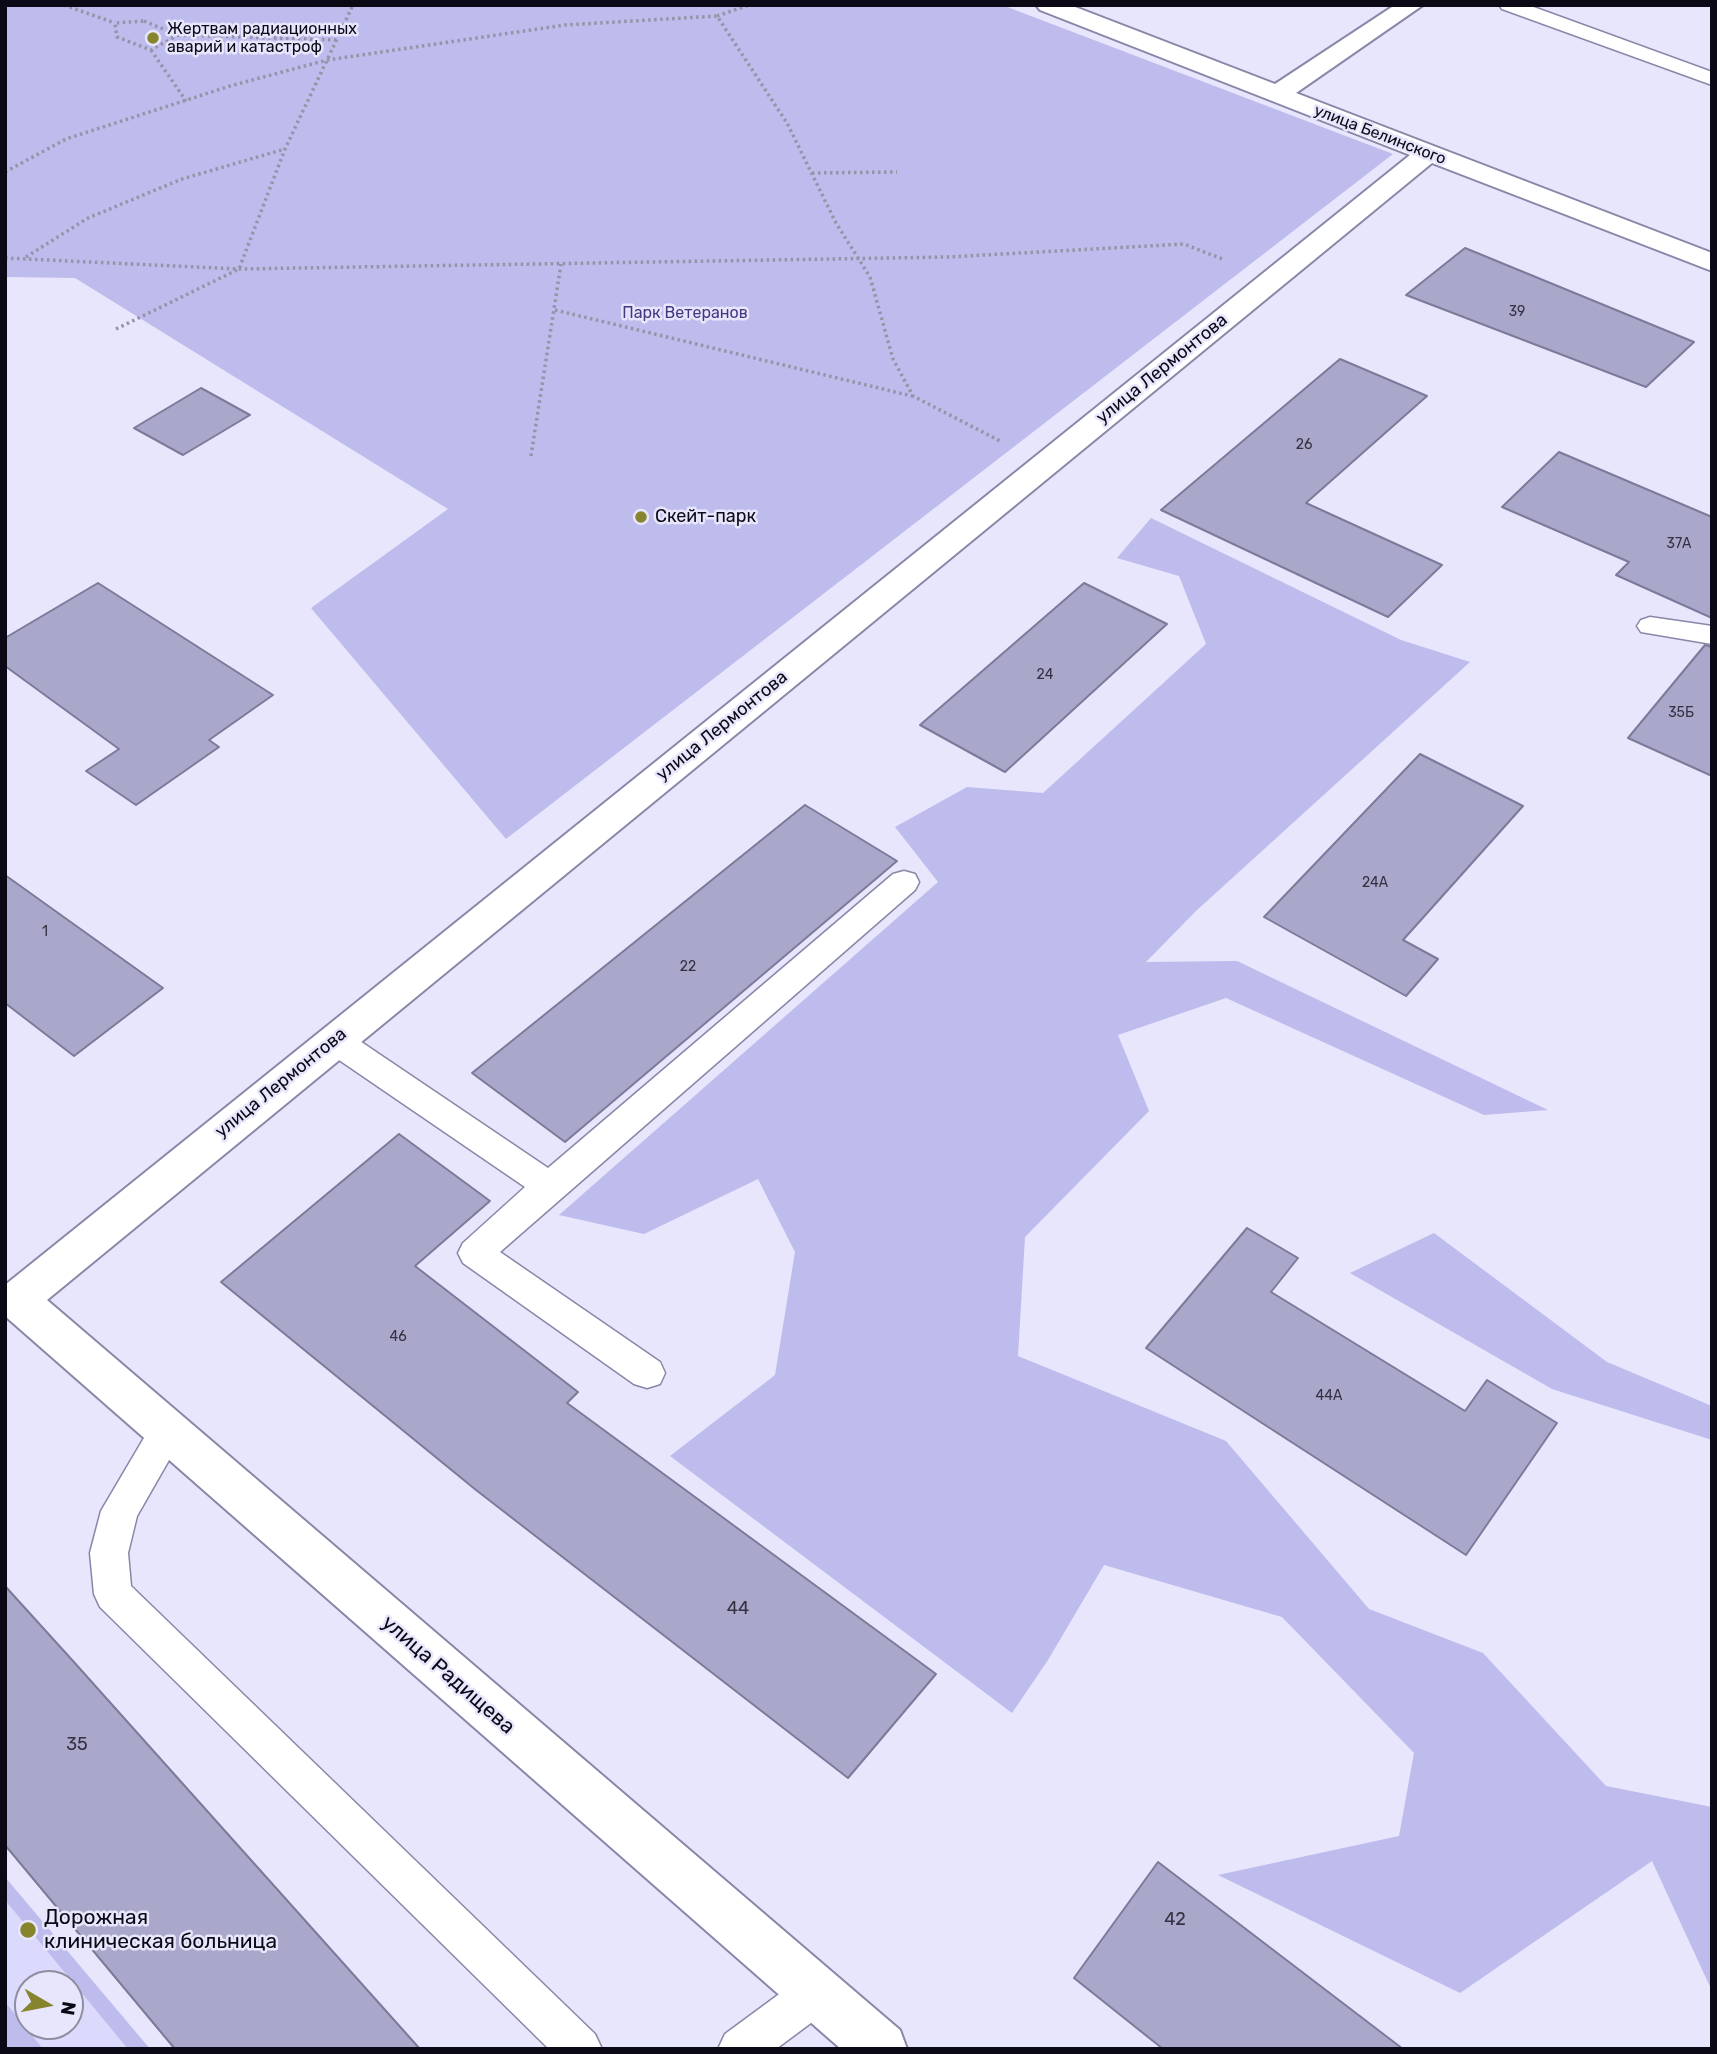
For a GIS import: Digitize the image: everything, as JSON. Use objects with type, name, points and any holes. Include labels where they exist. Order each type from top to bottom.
[{"type":"street","points":[[1276,95],[1412,5]]},
{"type":"street","name":"улица Белинского","points":[[1051,6],[1712,263]]},
{"type":"street","name":"улица Лермонтова","points":[[9,1299],[334,1040],[1428,153]]},
{"type":"street","name":"улица Радищева","points":[[9,1299],[167,1432],[881,2049]]},
{"type":"lane","points":[[1509,5],[1712,79]]},
{"type":"lane","points":[[1650,626],[1712,635]]},
{"type":"lane","points":[[647,1373],[475,1253],[549,1186],[904,882]]},
{"type":"lane","points":[[334,1040],[549,1186]]},
{"type":"lane","points":[[167,1432],[120,1511],[109,1553],[113,1594],[580,2049]]},
{"type":"lane","points":[[740,2049],[816,1993]]},
{"type":"path","points":[[64,5],[115,23],[144,21],[178,35],[337,40]]},
{"type":"path","points":[[116,329],[239,269],[285,149],[354,5]]},
{"type":"path","points":[[5,172],[66,139],[327,60],[565,25],[717,16],[748,5]]},
{"type":"path","points":[[717,16],[788,122],[836,223],[870,276],[893,359],[913,396]]},
{"type":"path","points":[[115,23],[117,37],[151,50],[186,101]]},
{"type":"path","points":[[151,50],[178,35]]},
{"type":"path","points":[[26,257],[88,218],[182,179],[285,149]]},
{"type":"path","points":[[812,173],[897,172]]},
{"type":"path","points":[[5,258],[239,269],[859,259],[1184,244],[1273,279]]},
{"type":"path","points":[[531,456],[561,264]]},
{"type":"path","points":[[555,310],[913,396],[1044,465]]},
{"type":"shaded area","name":"Дорожная клиническая больница","points":[[5,1877],[83,1970],[14,1970],[14,2040],[84,2040],[84,1971],[150,2049],[5,2049]]},
{"type":"green space","name":"Парк Ветеранов","points":[[5,5],[1002,5],[1393,154],[506,839],[311,608],[448,509],[75,278],[5,277]]},
{"type":"green space","points":[[1151,518],[1401,640],[1470,662],[1196,911],[1146,962],[1237,961],[1548,1110],[1484,1115],[1226,998],[1118,1035],[1149,1111],[1025,1237],[1018,1356],[1226,1441],[1369,1609],[1483,1653],[1606,1786],[1712,1807],[1712,1991],[1652,1861],[1460,1993],[1218,1875],[1399,1836],[1414,1753],[1282,1617],[1104,1565],[1048,1660],[1012,1713],[670,1456],[775,1375],[795,1252],[758,1179],[644,1234],[559,1215],[938,882],[895,827],[967,787],[1043,793],[1206,644],[1179,576],[1117,558]]},
{"type":"green space","points":[[1434,1233],[1607,1362],[1712,1406],[1712,1440],[1552,1389],[1350,1273]]},
{"type":"green space","points":[[5,1877],[83,1970],[63,1970],[5,1900]]},
{"type":"green space","points":[[84,1971],[150,2049],[128,2049],[84,1996]]},
{"type":"green space","points":[[5,2002],[14,2013],[14,2040],[36,2040],[43,2049],[5,2049]]},
{"type":"building","points":[[1465,248],[1694,342],[1646,387],[1406,295]]},
{"type":"building","points":[[1340,359],[1427,396],[1306,503],[1442,565],[1388,617],[1161,510]]},
{"type":"building","points":[[201,388],[250,415],[183,455],[134,428]]},
{"type":"building","points":[[1559,452],[1712,517],[1712,618],[1616,575],[1629,562],[1502,507]]},
{"type":"building","points":[[98,583],[273,695],[209,740],[219,747],[136,805],[86,771],[119,749],[5,666],[5,638]]},
{"type":"building","points":[[1084,583],[1167,624],[1005,772],[920,725]]},
{"type":"building","points":[[1705,645],[1712,647],[1712,776],[1628,738]]},
{"type":"building","points":[[1420,754],[1523,806],[1403,940],[1438,959],[1406,996],[1264,917]]},
{"type":"building","points":[[805,805],[897,861],[565,1142],[472,1073]]},
{"type":"building","points":[[5,875],[163,988],[74,1056],[5,1003]]},
{"type":"building","points":[[399,1134],[490,1201],[415,1266],[578,1392],[567,1403],[936,1674],[848,1778],[476,1490],[221,1282]]},
{"type":"building","points":[[1247,1228],[1298,1258],[1271,1292],[1465,1411],[1487,1380],[1557,1423],[1466,1555],[1146,1348]]},
{"type":"building","points":[[5,1586],[420,2049],[175,2049],[5,1845]]},
{"type":"building","points":[[1158,1862],[1403,2049],[1163,2049],[1074,1978]]},
{"type":"place","name":"Жертвам радиационных аварий и катастроф","points":[[153,38]]},
{"type":"place","name":"Скейт-парк","points":[[641,517]]},
{"type":"place","name":"Дорожная клиническая больница","points":[[28,1930]]}]
